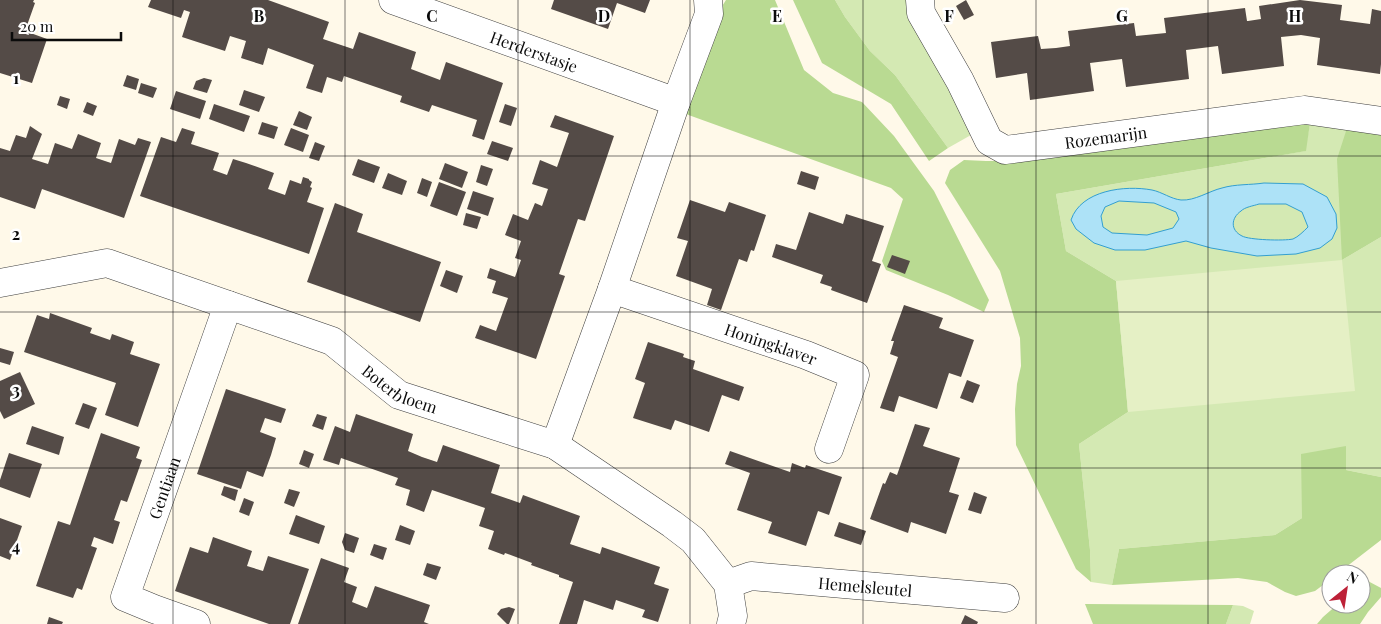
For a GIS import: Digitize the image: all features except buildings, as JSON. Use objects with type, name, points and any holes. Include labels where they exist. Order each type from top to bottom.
[{"type":"street","name":"Herderstasje","points":[[392,0],[676,102]]},
{"type":"street","points":[[555,445],[612,289],[708,14],[708,0]]},
{"type":"street","name":"Rozemarijn","points":[[920,0],[921,13],[960,81],[989,141],[1005,150],[1305,110],[1381,120]]},
{"type":"street","name":"Boterbloem","points":[[0,283],[107,263],[332,341],[399,395],[555,445],[693,540],[728,584],[733,616],[731,624]]},
{"type":"street","name":"Honingklaver","points":[[612,289],[806,355],[855,375],[829,449]]},
{"type":"street","name":"Gentiaan","points":[[196,624],[125,597],[228,306]]},
{"type":"street","name":"Hemelsleutel","points":[[728,584],[751,576],[1005,598]]},
{"type":"green space","points":[[726,0],[775,0],[804,70],[833,93],[862,102],[894,136],[934,191],[989,300],[984,312],[886,270],[882,261],[903,199],[891,188],[683,113],[719,11]]},
{"type":"green space","points":[[793,0],[835,0],[870,51],[895,75],[948,148],[929,161],[891,104],[822,63]]},
{"type":"green space","points":[[835,0],[908,0],[971,135],[948,148],[895,75],[870,51]]},
{"type":"green space","points":[[1310,123],[1348,125],[1342,260],[1381,237],[1381,477],[1346,470],[1346,446],[1302,518],[1275,535],[1119,549],[1112,585],[1091,582],[1090,550],[1079,444],[1128,412],[1116,281],[1066,251],[1056,194],[1305,151]]},
{"type":"green space","points":[[1310,123],[1306,151],[1056,194],[1066,251],[1116,281],[1128,412],[1079,444],[1090,550],[1091,582],[1076,569],[1016,445],[1015,409],[1021,366],[1020,338],[1000,271],[945,183],[950,170],[964,160],[1012,161]]},
{"type":"green space","points":[[1348,125],[1381,130],[1381,237],[1342,260],[1337,159]]},
{"type":"green space","points":[[1342,260],[1355,391],[1128,412],[1116,281]]},
{"type":"green space","points":[[1346,446],[1346,470],[1381,477],[1381,540],[1350,564],[1321,564],[1321,586],[1315,591],[1296,596],[1267,582],[1238,578],[1112,585],[1119,549],[1275,535],[1302,518],[1301,454]]},
{"type":"green space","points":[[1371,583],[1381,588],[1381,597],[1371,609]]},
{"type":"green space","points":[[1085,604],[1233,605],[1226,624],[1093,624]]},
{"type":"green space","points":[[1233,605],[1243,606],[1254,611],[1250,624],[1226,624]]},
{"type":"green space","points":[[1326,614],[1367,614],[1360,624],[1317,624]]},
{"type":"water","points":[[1264,183],[1303,184],[1327,197],[1336,214],[1337,228],[1332,239],[1320,248],[1296,254],[1257,256],[1211,248],[1186,241],[1145,250],[1115,250],[1094,243],[1076,229],[1071,220],[1076,210],[1084,202],[1094,196],[1117,189],[1152,190],[1170,197],[1186,200],[1217,189]],"holes":[[[1119,201],[1154,203],[1176,212],[1179,219],[1173,228],[1147,235],[1112,233],[1103,227],[1101,216],[1105,207]],[[1259,204],[1286,204],[1302,212],[1308,227],[1293,239],[1267,240],[1242,236],[1235,231],[1233,224],[1235,217],[1245,208]]]}]
